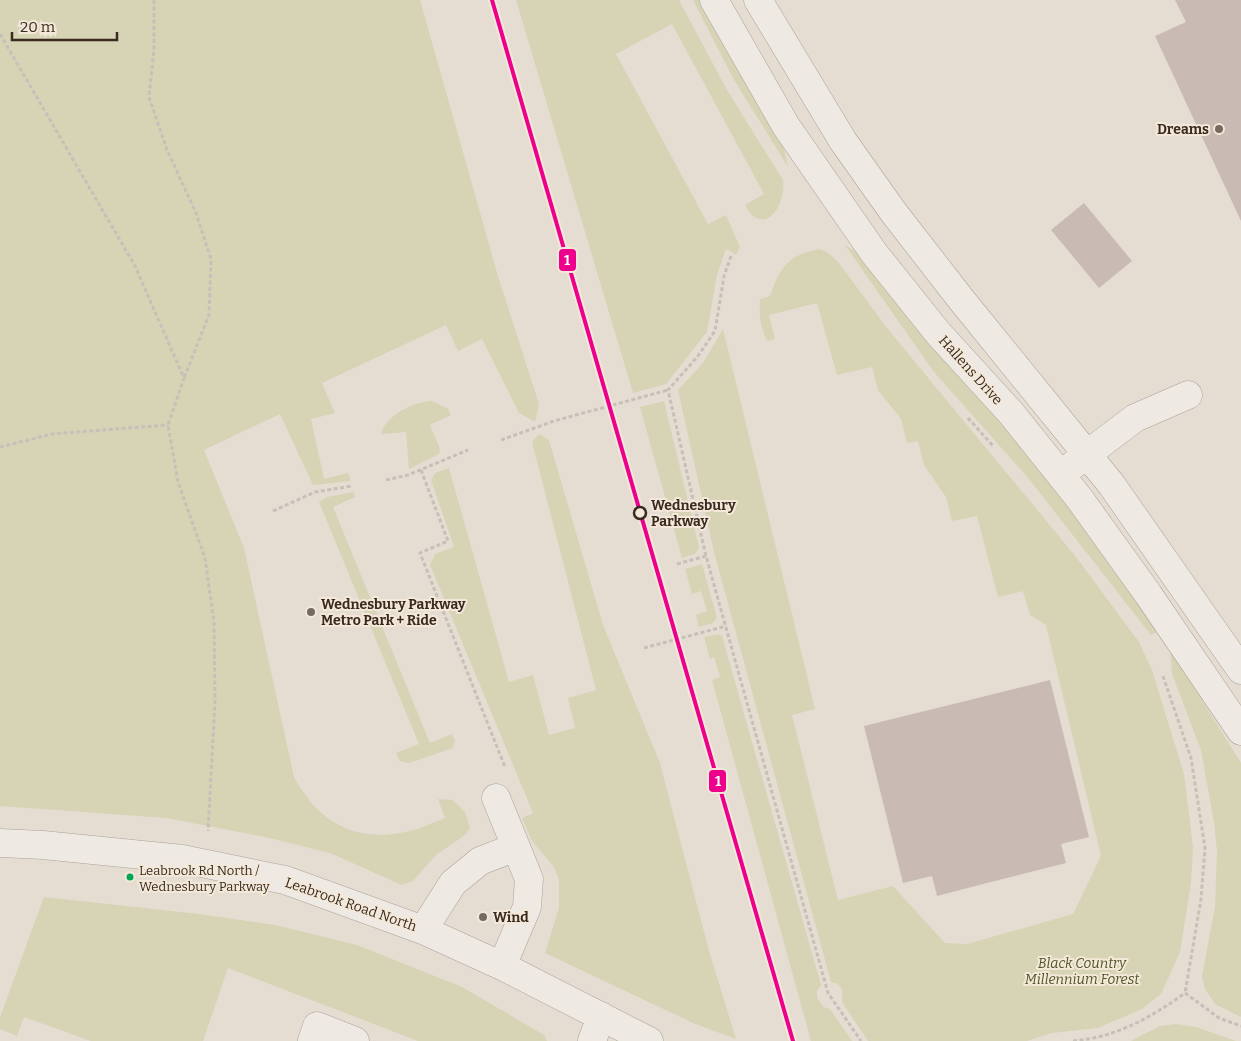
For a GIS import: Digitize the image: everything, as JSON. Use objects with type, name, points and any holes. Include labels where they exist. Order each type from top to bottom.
[{"type":"street","name":"Hallens Drive","points":[[714,0],[786,126],[874,253],[938,333],[1011,413],[1076,463],[1170,566],[1241,670]]},
{"type":"street","name":"Hallens Drive","points":[[758,0],[818,101],[894,213],[960,298],[1076,463],[1148,594],[1241,731]]},
{"type":"street","points":[[1076,463],[1135,418],[1188,395]]},
{"type":"street","points":[[496,798],[529,879],[527,907],[502,966]]},
{"type":"street","name":"Leabrook Road North","points":[[0,843],[182,859],[285,880],[423,930],[502,966],[649,1041]]},
{"type":"street","points":[[423,930],[453,883],[480,861],[516,847]]},
{"type":"street","points":[[592,1041],[602,1016]]},
{"type":"street","points":[[312,1041],[317,1026],[355,1041]]},
{"type":"path","points":[[154,0],[154,49],[150,96],[166,150],[196,212],[211,259],[209,316],[184,378],[168,425],[178,482],[204,558],[214,622],[215,702],[205,864]]},
{"type":"path","points":[[0,34],[135,266],[184,378]]},
{"type":"path","points":[[500,440],[554,421],[668,390],[698,356],[715,331],[724,276],[731,256]]},
{"type":"path","points":[[668,390],[706,556],[828,993],[860,1041]]},
{"type":"path","points":[[967,416],[998,452]]},
{"type":"path","points":[[0,447],[52,434],[168,425]]},
{"type":"path","points":[[386,480],[408,476],[468,450]]},
{"type":"path","points":[[421,470],[448,541],[420,553],[506,769]]},
{"type":"path","points":[[273,511],[315,492],[352,486]]},
{"type":"path","points":[[676,564],[706,556]]},
{"type":"path","points":[[644,648],[726,626]]},
{"type":"path","points":[[1073,1041],[1094,1039],[1127,1029],[1156,1014],[1185,993],[1201,899],[1205,848],[1191,758],[1161,671]]},
{"type":"path","points":[[1185,993],[1219,1018],[1241,1026]]},
{"type":"green space","points":[[0,0],[420,0],[498,276],[539,404],[535,422],[519,413],[482,339],[458,351],[446,325],[322,383],[335,413],[311,419],[324,479],[348,473],[351,481],[313,485],[280,414],[204,450],[244,548],[294,777],[314,806],[326,817],[353,831],[386,835],[410,831],[445,818],[438,799],[453,800],[465,812],[470,828],[465,835],[436,855],[413,881],[402,885],[330,853],[270,838],[166,818],[0,806]]},
{"type":"green space","points":[[516,0],[679,0],[727,90],[783,180],[781,200],[772,215],[766,219],[759,219],[752,215],[745,205],[764,194],[672,24],[616,54],[708,224],[726,215],[740,247],[736,255],[726,249],[717,275],[707,332],[666,384],[633,393]]},
{"type":"green space","points":[[693,0],[707,0],[781,136],[788,167],[734,80]]},
{"type":"green space","points":[[845,245],[861,255],[1031,455],[1158,631],[1151,635],[1029,479],[934,372]]},
{"type":"green space","name":"Black Country Millennium Forest","points":[[819,249],[827,252],[839,263],[887,328],[1076,557],[1139,642],[1152,670],[1184,774],[1193,848],[1191,883],[1180,952],[1161,994],[1142,1009],[1098,1028],[1052,1033],[1027,1041],[868,1041],[842,1002],[842,989],[838,984],[831,982],[714,552],[678,390],[703,363],[723,329],[815,709],[792,715],[838,900],[893,886],[945,943],[967,944],[1073,914],[1101,856],[1046,625],[1030,615],[1023,591],[998,597],[977,516],[952,521],[946,497],[924,465],[918,441],[907,443],[901,419],[878,390],[872,367],[837,375],[817,303],[769,315],[775,339],[767,341],[760,320],[760,299],[770,296],[778,277],[787,264],[800,255]]},
{"type":"green space","points":[[432,401],[448,409],[451,415],[430,425],[440,449],[439,454],[409,469],[406,432],[381,434],[388,421],[394,415],[417,404]]},
{"type":"green space","points":[[664,401],[699,547],[695,554],[682,558],[640,407]]},
{"type":"green space","points":[[539,434],[549,440],[603,625],[660,763],[709,951],[736,1039],[693,1023],[545,953],[559,908],[559,879],[553,866],[532,841],[522,818],[533,813],[430,565],[435,554],[454,547],[431,480],[435,473],[449,468],[509,682],[533,675],[549,735],[575,728],[568,698],[596,690],[532,442]]},
{"type":"green space","points":[[354,492],[355,497],[333,507],[430,743],[452,734],[455,740],[453,748],[409,763],[400,761],[396,753],[419,744],[319,502],[327,497]]},
{"type":"green space","points":[[702,564],[717,618],[713,623],[699,627],[696,615],[707,611],[701,591],[692,594],[685,569]]},
{"type":"green space","points":[[718,634],[722,636],[821,985],[817,991],[817,998],[824,1007],[830,1009],[852,1041],[811,1041],[712,680],[720,677],[714,657],[710,659],[704,637]]},
{"type":"green space","points":[[1170,649],[1241,763],[1241,1017],[1215,1004],[1205,989],[1202,976],[1215,907],[1217,851],[1214,822],[1201,750],[1172,674]]},
{"type":"green space","points":[[44,897],[199,914],[275,925],[357,945],[462,987],[544,1035],[547,1041],[418,1041],[228,968],[203,1041],[91,1041],[24,1017],[17,1036],[0,1029],[0,1017]]},
{"type":"green space","points":[[1175,1024],[1196,1027],[1236,1041],[1131,1041],[1160,1026]]},
{"type":"building","name":"Dreams","points":[[1175,0],[1241,0],[1241,221],[1155,36],[1186,22]]},
{"type":"building","points":[[1084,203],[1132,261],[1099,288],[1051,230]]},
{"type":"building","points":[[1050,680],[1089,837],[1061,844],[1066,863],[937,896],[932,876],[903,883],[864,726]]},
{"type":"transit line","name":"1","points":[[492,0],[793,1041]]},
{"type":"place","name":"Dreams","points":[[1219,129]]},
{"type":"place","name":"Wednesbury Parkway","points":[[640,513]]},
{"type":"place","name":"Wednesbury Parkway Metro Park + Ride","points":[[311,612]]},
{"type":"place","name":"Leabrook Rd North / Wednesbury Parkway","points":[[130,877]]},
{"type":"place","name":"Wind","points":[[483,917]]}]
